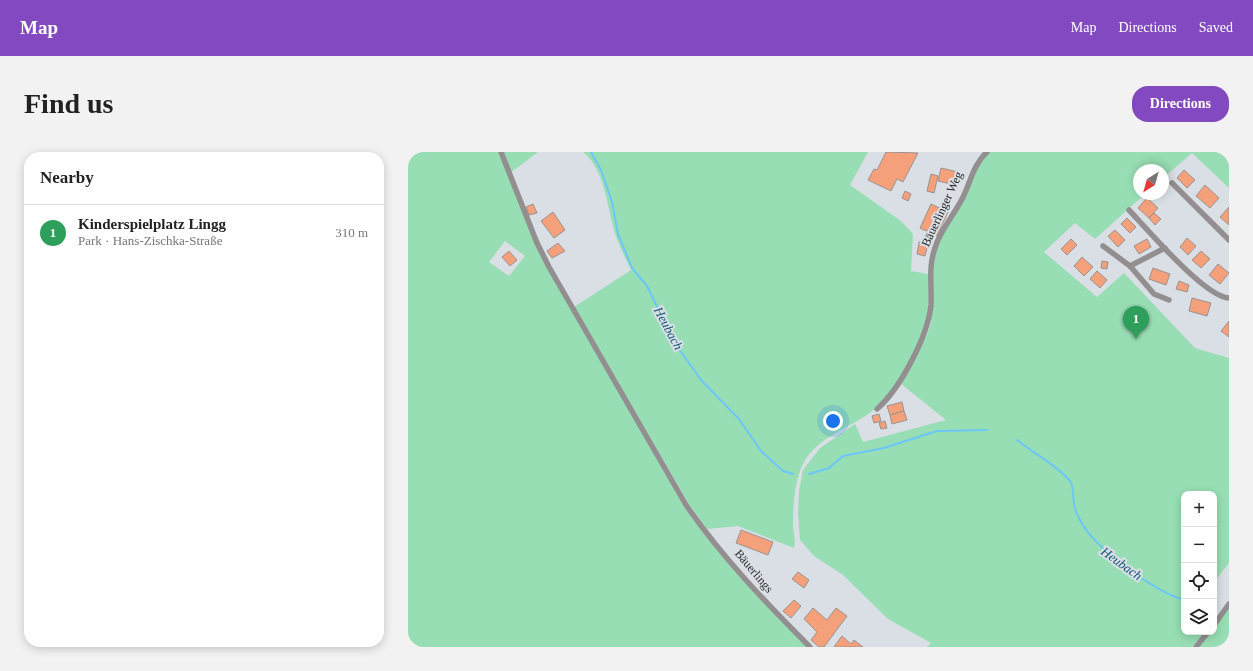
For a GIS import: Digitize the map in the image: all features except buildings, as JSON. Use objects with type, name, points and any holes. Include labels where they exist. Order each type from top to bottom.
[{"type":"street","name":"Bäuerlings","points":[[501,152],[537,243],[549,267],[686,505],[698,522],[764,600],[810,647]]},
{"type":"street","name":"Bäuerlinger Weg","points":[[877,409],[891,394],[926,331],[931,303],[931,265],[935,247],[964,196],[973,170],[987,152]]},
{"type":"street","points":[[1172,183],[1229,240]]},
{"type":"street","points":[[1129,210],[1165,248],[1207,288],[1219,296],[1229,298]]},
{"type":"street","points":[[1103,246],[1130,266],[1154,294],[1169,300]]},
{"type":"street","points":[[1130,266],[1158,254],[1165,248]]},
{"type":"street","points":[[1217,621],[1229,604]]},
{"type":"street","points":[[1196,647],[1206,635]]},
{"type":"green space","points":[[408,152],[499,152],[560,287],[684,507],[712,544],[742,579],[807,647],[408,647]],"holes":[[[505,241],[525,256],[509,276],[489,262]]]},
{"type":"green space","points":[[502,152],[538,152],[510,173]]},
{"type":"green space","points":[[583,152],[868,152],[850,185],[901,221],[913,234],[911,271],[928,274],[929,295],[927,321],[922,336],[904,370],[882,402],[867,415],[836,433],[818,446],[803,464],[795,495],[793,520],[795,540],[794,548],[738,526],[707,529],[689,504],[574,307],[631,270],[616,236],[605,191],[597,169]]},
{"type":"green space","points":[[990,152],[1229,152],[1229,188],[1192,153],[1169,173],[1169,164],[1133,164],[1133,200],[1138,200],[1095,239],[1075,223],[1044,252],[1097,297],[1124,273],[1195,348],[1229,358],[1229,563],[1217,578],[1217,491],[1181,491],[1181,635],[1202,635],[1192,647],[927,647],[931,643],[888,619],[843,575],[814,556],[800,540],[798,514],[799,490],[803,470],[820,448],[855,424],[863,442],[946,420],[900,383],[927,334],[931,323],[932,274],[937,247],[974,171]]},
{"type":"green space","points":[[1229,609],[1229,647],[1198,647],[1208,635],[1217,635],[1217,624]]},
{"type":"waterway","name":"Heubach","points":[[591,152],[601,170],[612,202],[618,234],[632,268],[647,286],[674,342],[701,380],[739,419],[761,451],[783,471],[793,474]]},
{"type":"waterway","name":"Heubach","points":[[809,474],[829,468],[843,456],[884,448],[937,431],[987,430]]},
{"type":"waterway","name":"Heubach","points":[[1017,440],[1052,464],[1070,481],[1072,484],[1076,512],[1081,522],[1099,544],[1127,568],[1157,588],[1182,599]]},
{"type":"place","name":"Kinderspielplatz Lingg","points":[[1136,339]]}]
